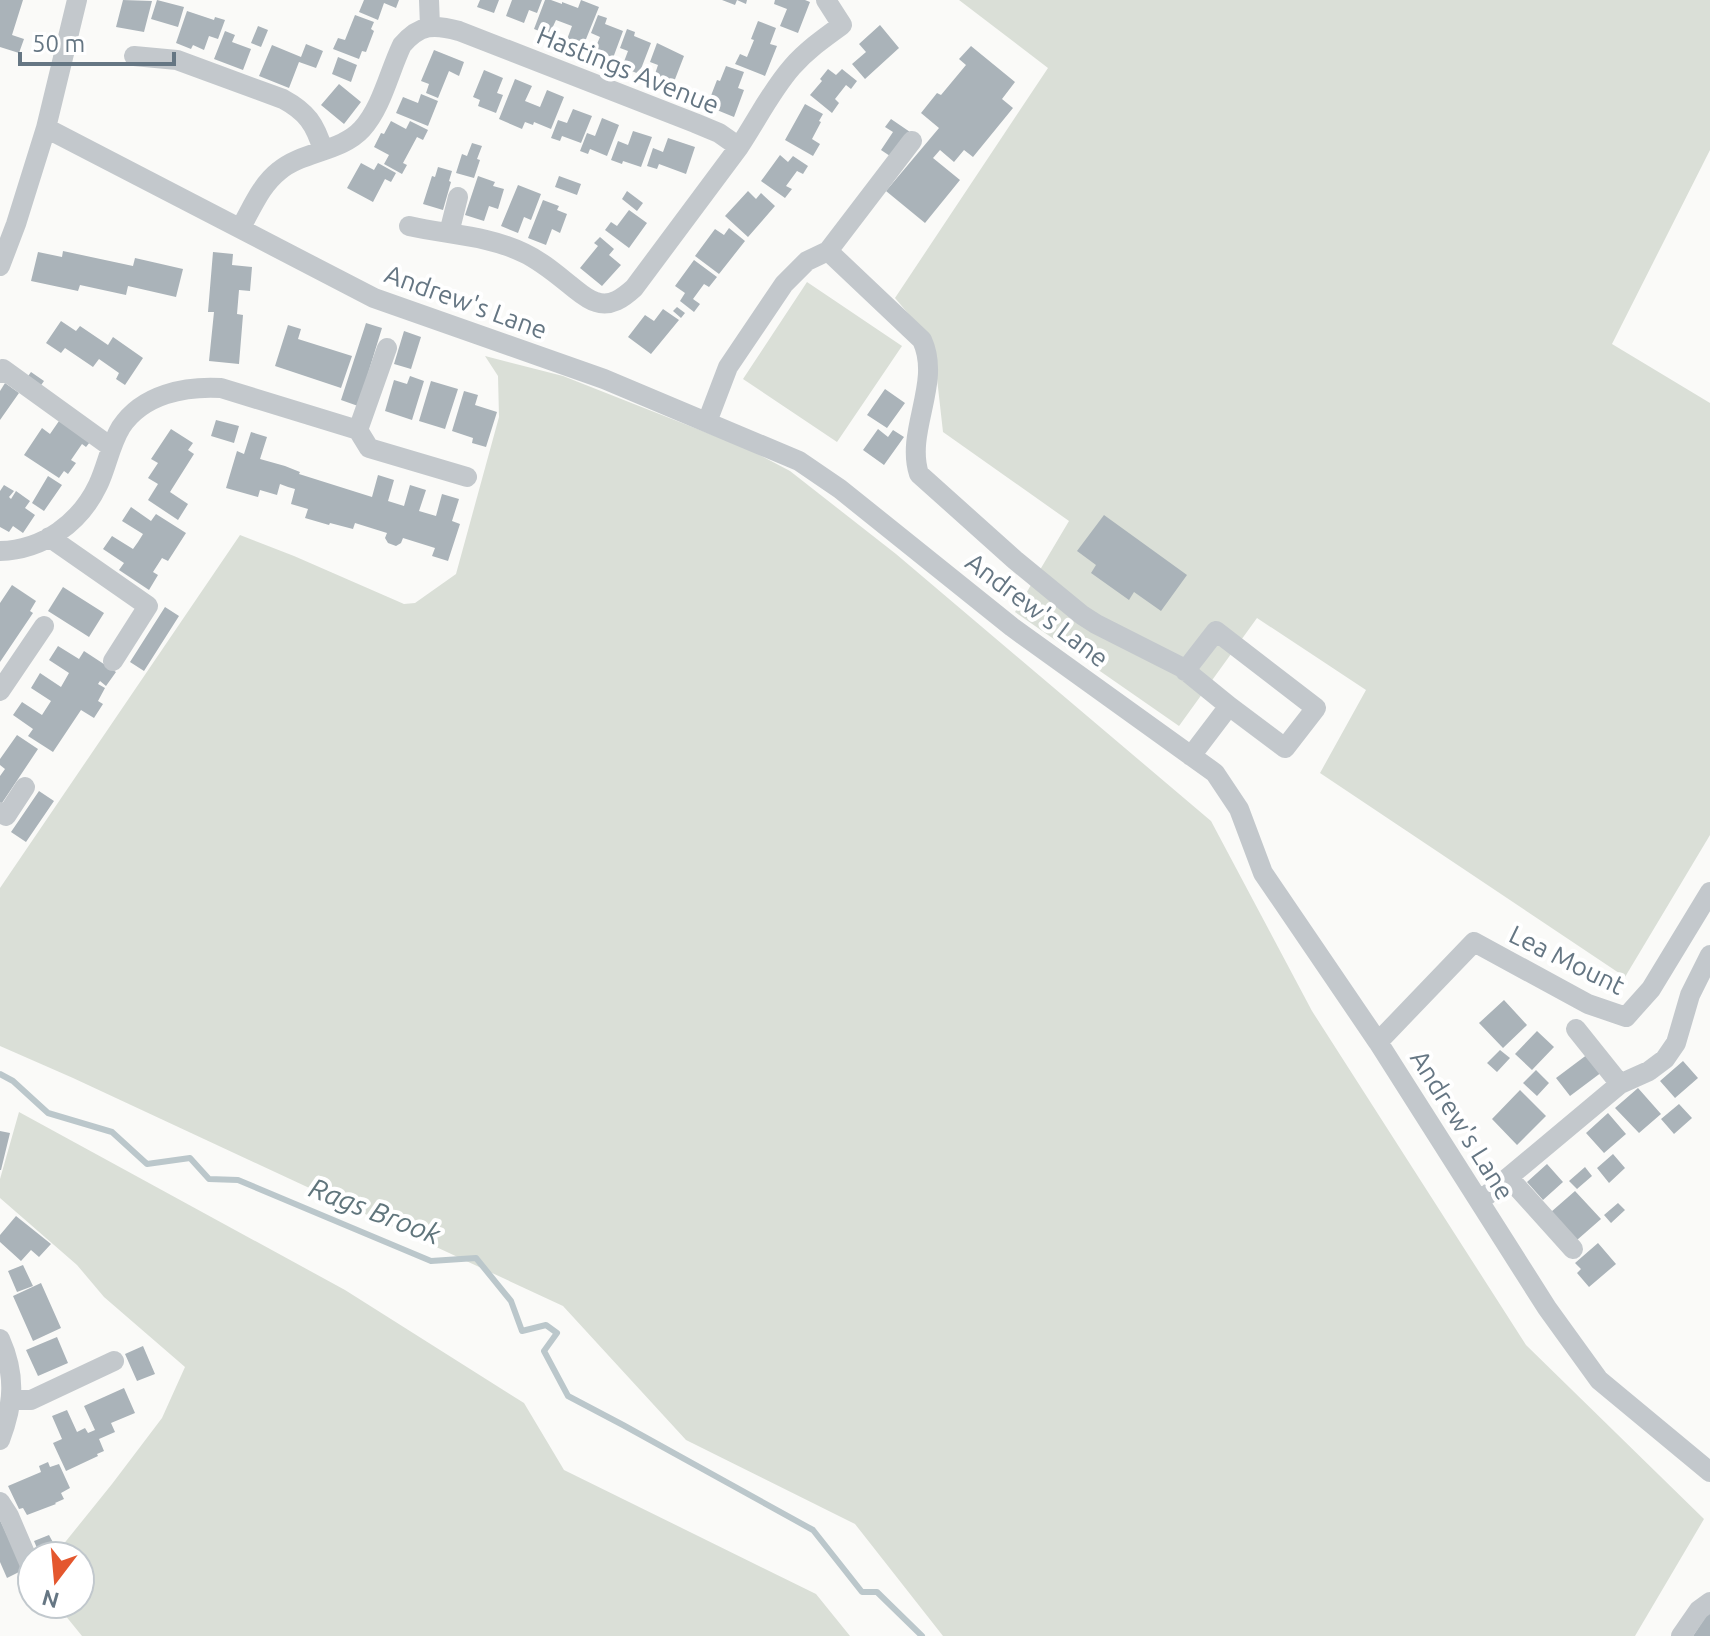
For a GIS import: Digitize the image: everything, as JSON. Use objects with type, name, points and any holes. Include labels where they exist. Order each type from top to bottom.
[{"type":"street","points":[[0,266],[46,128],[77,0]]},
{"type":"street","points":[[241,227],[260,193],[281,169],[361,131],[375,109],[402,45],[409,37],[430,26],[429,0]]},
{"type":"street","name":"Hastings Avenue","points":[[409,226],[508,245],[546,265],[594,302],[603,304],[624,297],[739,147],[793,66],[842,25],[826,0]]},
{"type":"street","name":"Hastings Avenue","points":[[430,26],[459,31],[695,123],[719,133],[739,147]]},
{"type":"street","points":[[134,56],[177,60],[283,99],[310,120],[317,129],[323,150]]},
{"type":"street","name":"Andrew's Lane","points":[[46,128],[374,298],[604,379],[799,461],[840,489],[1012,627],[1215,773],[1239,809],[1263,873],[1378,1042],[1547,1308],[1599,1380],[1710,1472]]},
{"type":"street","points":[[707,422],[728,367],[784,284],[807,261],[828,251],[912,141]]},
{"type":"street","points":[[449,233],[458,197]]},
{"type":"street","points":[[828,251],[922,340],[926,349],[926,392],[914,460],[919,474],[1082,615],[1181,667],[1185,671],[1229,706],[1285,748],[1316,708],[1216,631],[1185,671]]},
{"type":"street","points":[[358,430],[387,348]]},
{"type":"street","points":[[0,373],[3,369],[111,447]]},
{"type":"street","points":[[0,551],[33,544],[71,524],[99,483],[122,426],[140,408],[162,395],[203,387],[221,388],[358,430],[369,448],[467,477]]},
{"type":"street","points":[[49,537],[148,606],[113,661]]},
{"type":"street","points":[[0,691],[44,626]]},
{"type":"street","points":[[1191,756],[1229,706]]},
{"type":"street","points":[[0,812],[6,816],[25,787]]},
{"type":"street","name":"Lea Mount","points":[[1378,1042],[1474,942],[1588,1004],[1626,1017],[1651,989],[1710,892]]},
{"type":"street","points":[[1480,1201],[1620,1084],[1658,1066],[1676,1043],[1690,995],[1710,955]]},
{"type":"street","points":[[1576,1029],[1620,1084]]},
{"type":"street","points":[[1509,1178],[1573,1249]]},
{"type":"street","points":[[0,1339],[11,1371],[8,1419],[0,1440]]},
{"type":"street","points":[[11,1400],[31,1400],[114,1361]]},
{"type":"street","points":[[0,1502],[19,1540]]},
{"type":"street","points":[[1681,1636],[1699,1610],[1710,1602]]},
{"type":"shaded area","points":[[959,0],[1710,0],[1710,150],[1612,344],[1710,403],[1710,835],[1625,977],[1320,773],[1366,690],[1257,618],[1179,726],[1015,612],[1069,521],[943,432],[933,343],[895,298],[1048,68]]},
{"type":"shaded area","points":[[807,282],[902,346],[837,442],[743,379]]},
{"type":"shaded area","points":[[485,356],[563,376],[748,449],[790,471],[896,554],[1211,821],[1312,1011],[1526,1345],[1704,1519],[1635,1636],[943,1636],[855,1524],[686,1440],[563,1306],[0,1046],[0,888],[240,535],[404,604],[415,603],[456,574],[499,417],[498,376]]},
{"type":"shaded area","points":[[19,1112],[345,1290],[524,1403],[564,1470],[816,1594],[850,1636],[82,1636],[69,1620],[96,1620],[96,1540],[67,1540],[162,1418],[185,1367],[104,1297],[77,1265],[0,1198],[0,1179]]},
{"type":"building","points":[[0,0],[23,0],[12,35],[24,39],[19,53],[0,47]]},
{"type":"building","points":[[123,0],[152,1],[144,32],[116,27]]},
{"type":"building","points":[[157,0],[184,7],[178,27],[151,19]]},
{"type":"building","points":[[364,0],[399,0],[396,8],[384,3],[378,20],[359,12]]},
{"type":"building","points":[[480,0],[499,0],[494,13],[477,7]]},
{"type":"building","points":[[512,0],[542,0],[537,13],[529,10],[524,23],[506,16]]},
{"type":"building","points":[[545,0],[578,8],[581,0],[599,7],[582,49],[566,42],[572,26],[556,20],[549,35],[534,29]]},
{"type":"building","points":[[775,0],[810,2],[798,33],[780,26],[787,9],[774,4]]},
{"type":"building","points":[[187,11],[214,20],[215,17],[225,20],[218,39],[209,36],[204,50],[176,43]]},
{"type":"building","points":[[355,15],[374,22],[366,52],[362,51],[359,59],[333,49],[338,38],[345,40]]},
{"type":"building","points":[[598,15],[607,18],[605,24],[623,31],[613,58],[594,51],[600,37],[591,33]]},
{"type":"building","points":[[758,21],[776,28],[770,44],[777,46],[765,76],[735,64],[740,54],[747,57]]},
{"type":"building","points":[[880,25],[899,48],[865,79],[852,64],[866,52],[859,44]]},
{"type":"building","points":[[258,26],[268,30],[261,47],[251,43]]},
{"type":"building","points":[[627,29],[635,32],[634,36],[651,43],[639,74],[622,67],[628,51],[620,48]]},
{"type":"building","points":[[225,31],[235,35],[232,42],[251,49],[243,70],[214,59]]},
{"type":"building","points":[[657,43],[684,56],[672,87],[653,80],[658,65],[650,62]]},
{"type":"building","points":[[306,44],[323,51],[316,68],[299,62],[289,88],[259,76],[272,45],[301,57]]},
{"type":"building","points":[[971,46],[1015,82],[1002,99],[1013,108],[973,157],[964,150],[954,162],[940,150],[933,158],[960,180],[925,223],[886,191],[939,128],[921,113],[966,65],[959,59]]},
{"type":"building","points":[[434,50],[464,62],[459,76],[449,71],[438,98],[426,93],[429,84],[421,81]]},
{"type":"building","points":[[338,57],[357,65],[351,82],[332,74]]},
{"type":"building","points":[[726,66],[744,72],[738,88],[744,90],[734,117],[707,106]]},
{"type":"building","points":[[828,69],[836,75],[842,69],[857,81],[851,89],[846,85],[835,99],[839,103],[832,113],[810,95]]},
{"type":"building","points":[[484,70],[503,78],[497,93],[503,95],[496,113],[478,106],[480,100],[473,97]]},
{"type":"building","points":[[515,79],[532,86],[525,101],[540,107],[547,90],[564,97],[551,129],[525,122],[522,129],[499,119]]},
{"type":"building","points":[[339,84],[361,102],[344,124],[321,105]]},
{"type":"building","points":[[421,94],[438,101],[428,126],[396,113],[403,97],[418,103]]},
{"type":"building","points":[[805,104],[823,114],[812,139],[820,144],[813,156],[785,140]]},
{"type":"building","points":[[573,109],[592,116],[581,143],[562,136],[560,141],[551,138],[558,120],[567,123]]},
{"type":"building","points":[[602,118],[619,125],[607,156],[590,149],[588,154],[580,151],[587,133],[595,136]]},
{"type":"building","points":[[891,119],[910,132],[893,158],[881,150],[893,132],[885,127]]},
{"type":"building","points":[[391,121],[406,129],[410,121],[428,130],[423,140],[417,137],[403,163],[407,165],[402,174],[384,164],[389,155],[374,147]]},
{"type":"building","points":[[633,131],[652,137],[641,167],[611,160],[618,141],[628,145]]},
{"type":"building","points":[[668,138],[695,147],[686,174],[659,164],[657,169],[647,166],[653,148],[663,152]]},
{"type":"building","points":[[472,143],[482,146],[474,178],[456,173],[462,154],[467,156]]},
{"type":"building","points":[[780,155],[788,162],[793,156],[808,166],[803,174],[797,171],[786,186],[792,189],[785,198],[761,181]]},
{"type":"building","points":[[361,163],[374,170],[378,163],[396,173],[391,182],[385,179],[373,202],[347,188]]},
{"type":"building","points":[[438,167],[452,171],[443,210],[423,204]]},
{"type":"building","points":[[478,176],[504,189],[498,209],[489,206],[484,221],[465,215]]},
{"type":"building","points":[[559,176],[581,184],[577,195],[555,187]]},
{"type":"building","points":[[518,185],[541,194],[531,220],[524,217],[518,233],[501,226]]},
{"type":"building","points":[[627,191],[643,203],[637,211],[622,199]]},
{"type":"building","points":[[748,191],[756,199],[761,193],[775,206],[748,237],[725,216]]},
{"type":"building","points":[[543,200],[559,206],[557,210],[567,214],[560,233],[552,229],[546,245],[528,238]]},
{"type":"building","points":[[629,210],[647,223],[629,248],[605,230],[611,222],[617,226]]},
{"type":"building","points":[[729,228],[745,241],[719,274],[695,256],[715,229],[724,235]]},
{"type":"building","points":[[600,237],[614,249],[609,255],[621,265],[602,286],[580,268],[598,246],[594,243]]},
{"type":"building","points":[[63,251],[133,266],[135,258],[183,269],[176,297],[128,286],[126,295],[80,285],[78,291],[31,281],[38,252],[62,257]]},
{"type":"building","points":[[213,252],[233,254],[232,265],[252,267],[250,291],[239,290],[237,314],[243,315],[239,364],[209,361],[214,312],[208,312]]},
{"type":"building","points":[[694,260],[717,277],[709,287],[704,284],[693,299],[700,304],[694,312],[680,301],[685,293],[675,286]]},
{"type":"building","points":[[677,307],[685,313],[681,318],[673,311]]},
{"type":"building","points":[[663,309],[679,320],[651,354],[628,337],[645,315],[654,321]]},
{"type":"building","points":[[61,321],[76,331],[80,326],[108,345],[113,337],[143,358],[125,385],[116,379],[119,373],[99,359],[93,367],[65,348],[61,353],[46,343]]},
{"type":"building","points":[[366,323],[382,328],[358,406],[341,400]]},
{"type":"building","points":[[288,325],[301,329],[298,339],[352,356],[341,388],[275,366]]},
{"type":"building","points":[[404,331],[421,337],[411,369],[394,364]]},
{"type":"building","points":[[31,372],[44,381],[39,388],[26,379]]},
{"type":"building","points":[[410,376],[424,381],[412,420],[385,411],[394,380],[407,384]]},
{"type":"building","points":[[431,381],[458,389],[445,429],[419,421]]},
{"type":"building","points":[[5,383],[19,393],[0,420],[0,391]]},
{"type":"building","points":[[885,389],[905,403],[887,428],[867,415]]},
{"type":"building","points":[[464,391],[478,395],[475,405],[497,412],[486,447],[472,443],[473,438],[452,431]]},
{"type":"building","points":[[216,420],[239,426],[234,443],[211,436]]},
{"type":"building","points":[[59,421],[90,442],[86,447],[82,444],[71,460],[76,463],[68,474],[64,471],[59,478],[24,455],[42,428],[50,434]]},
{"type":"building","points":[[171,429],[193,443],[188,450],[194,454],[170,492],[188,504],[178,520],[148,500],[158,484],[148,478],[158,463],[151,459]]},
{"type":"building","points":[[878,429],[888,437],[893,430],[904,437],[884,465],[863,450]]},
{"type":"building","points":[[251,432],[267,437],[260,459],[285,466],[299,474],[372,497],[378,475],[394,480],[388,501],[404,506],[410,485],[426,490],[419,511],[436,516],[442,494],[459,499],[452,521],[460,524],[448,561],[432,556],[435,548],[403,538],[396,546],[388,543],[385,538],[387,533],[355,523],[353,529],[305,518],[308,509],[291,504],[295,489],[280,484],[277,495],[260,490],[258,497],[226,488],[237,451],[244,454]]},
{"type":"building","points":[[48,476],[62,485],[44,511],[32,503]]},
{"type":"building","points":[[4,485],[14,491],[9,497],[11,499],[16,491],[30,501],[25,508],[35,515],[23,533],[13,526],[9,532],[0,527],[0,491]]},
{"type":"building","points":[[131,507],[151,521],[156,514],[186,533],[168,561],[162,558],[153,572],[158,575],[149,590],[119,570],[124,563],[103,549],[112,536],[133,549],[138,542],[143,534],[122,521]]},
{"type":"building","points":[[1104,515],[1187,575],[1161,611],[1134,592],[1129,600],[1091,573],[1096,565],[1077,551]]},
{"type":"building","points":[[12,585],[36,601],[30,611],[33,613],[0,662],[0,603]]},
{"type":"building","points":[[63,587],[104,613],[89,637],[48,611]]},
{"type":"building","points":[[165,607],[179,616],[144,671],[130,662]]},
{"type":"building","points":[[58,646],[79,659],[84,651],[116,672],[106,686],[100,681],[98,684],[105,688],[98,701],[103,704],[94,718],[81,710],[53,752],[28,736],[33,729],[13,715],[22,702],[42,715],[51,701],[31,688],[40,673],[61,687],[69,673],[49,660]]},
{"type":"building","points":[[17,735],[38,749],[0,806],[0,776],[5,769],[0,765],[0,759]]},
{"type":"building","points":[[39,791],[54,801],[26,842],[11,832]]},
{"type":"building","points":[[1504,1000],[1527,1025],[1503,1048],[1479,1023]]},
{"type":"building","points":[[1537,1031],[1554,1047],[1532,1070],[1515,1054]]},
{"type":"building","points":[[1500,1050],[1510,1058],[1497,1072],[1487,1063]]},
{"type":"building","points":[[1588,1054],[1602,1072],[1570,1096],[1556,1078]]},
{"type":"building","points":[[1683,1061],[1698,1078],[1675,1098],[1660,1081]]},
{"type":"building","points":[[1536,1070],[1549,1083],[1537,1096],[1523,1083]]},
{"type":"building","points":[[1638,1088],[1661,1114],[1639,1133],[1615,1108]]},
{"type":"building","points":[[1520,1090],[1546,1116],[1517,1145],[1492,1119]]},
{"type":"building","points":[[1679,1104],[1692,1118],[1674,1134],[1661,1119]]},
{"type":"building","points":[[1608,1113],[1626,1134],[1604,1153],[1586,1133]]},
{"type":"building","points":[[0,1131],[10,1133],[1,1170],[0,1170]]},
{"type":"building","points":[[1613,1154],[1625,1168],[1609,1183],[1597,1168]]},
{"type":"building","points":[[1547,1164],[1563,1182],[1543,1200],[1527,1182]]},
{"type":"building","points":[[1585,1167],[1592,1176],[1577,1189],[1569,1181]]},
{"type":"building","points":[[1575,1191],[1601,1219],[1577,1240],[1551,1212]]},
{"type":"building","points":[[1618,1203],[1625,1210],[1611,1223],[1604,1215]]},
{"type":"building","points":[[16,1216],[51,1244],[39,1257],[31,1250],[21,1261],[0,1242],[0,1235]]},
{"type":"building","points":[[1598,1243],[1616,1264],[1589,1287],[1577,1273],[1581,1269],[1575,1263]]},
{"type":"building","points":[[23,1265],[33,1286],[17,1292],[8,1271]]},
{"type":"building","points":[[41,1283],[61,1328],[33,1341],[13,1296]]},
{"type":"building","points":[[57,1337],[68,1363],[38,1376],[26,1350]]},
{"type":"building","points":[[143,1346],[155,1374],[137,1381],[125,1354]]},
{"type":"building","points":[[124,1388],[135,1413],[111,1423],[115,1432],[99,1439],[104,1451],[66,1471],[53,1443],[62,1439],[52,1416],[67,1410],[77,1432],[85,1428],[88,1433],[95,1430],[84,1406]]},
{"type":"building","points":[[48,1462],[50,1467],[59,1464],[70,1488],[61,1493],[64,1499],[27,1515],[23,1508],[19,1509],[8,1486],[41,1472],[39,1466]]},
{"type":"building","points":[[0,1520],[16,1555],[16,1574],[7,1578],[0,1562]]},
{"type":"building","points":[[1708,1613],[1710,1636],[1693,1636]]},
{"type":"waterway","name":"Rags Brook","points":[[0,1074],[13,1081],[48,1113],[112,1132],[147,1164],[190,1158],[209,1179],[238,1180],[431,1261],[476,1258],[511,1301],[522,1331],[546,1325],[557,1333],[544,1351],[568,1396],[813,1530],[862,1592],[877,1592],[922,1636]]}]
